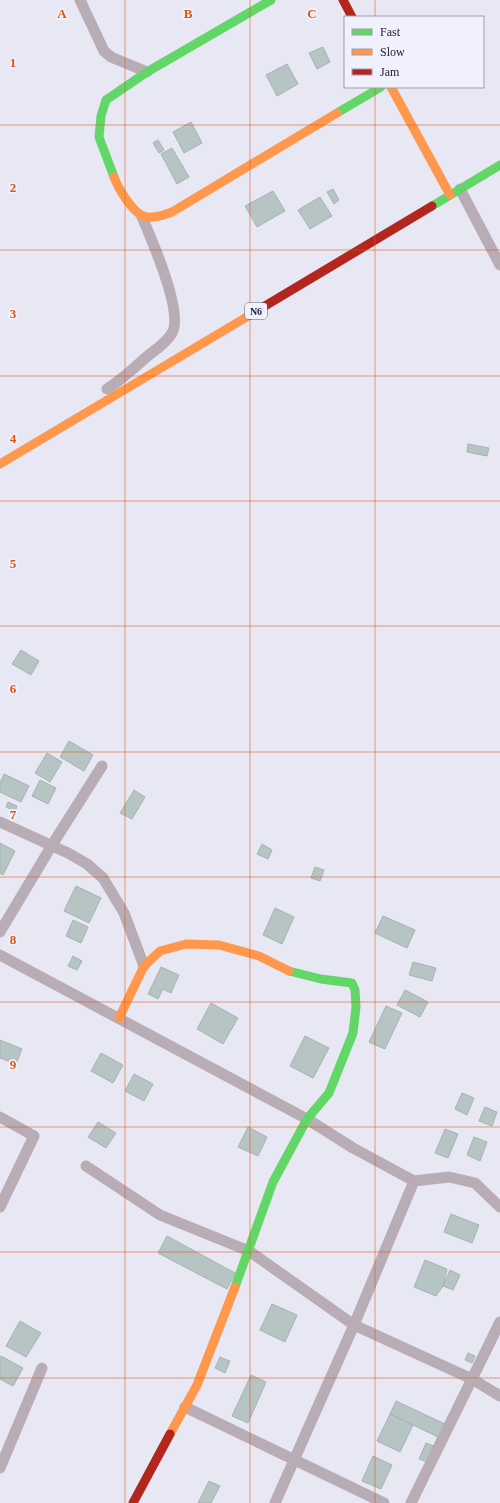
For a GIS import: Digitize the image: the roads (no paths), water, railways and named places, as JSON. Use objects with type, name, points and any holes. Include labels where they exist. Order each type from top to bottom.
[{"type":"main road","points":[[271,0],[147,72],[106,100],[101,116],[99,137],[119,190],[142,217],[149,218],[172,212],[379,88]]},
{"type":"main road","points":[[343,0],[351,16]]},
{"type":"main road","points":[[392,88],[450,194]]},
{"type":"main road","name":"N6","points":[[0,464],[500,165]]},
{"type":"main road","points":[[119,1018],[144,966],[160,951],[186,944],[219,945],[259,956],[286,970],[321,979],[352,983],[355,990],[356,1007],[353,1033],[329,1093],[307,1119],[273,1182],[249,1251],[197,1385],[133,1503]]},
{"type":"street","points":[[80,0],[104,51],[112,57],[147,72]]},
{"type":"street","points":[[460,189],[500,265]]},
{"type":"street","points":[[33,444],[37,436],[50,424],[115,384],[164,342],[173,332],[175,322],[173,306],[154,244],[142,217]]},
{"type":"street","points":[[0,932],[52,845],[102,766]]},
{"type":"street","points":[[0,822],[52,845],[86,864],[103,878],[124,913],[144,966]]},
{"type":"street","points":[[0,955],[307,1119],[353,1148],[414,1181],[449,1177],[475,1182],[500,1207]]},
{"type":"street","points":[[0,1118],[34,1136],[0,1206]]},
{"type":"street","points":[[86,1166],[160,1215],[249,1251],[354,1325],[472,1380],[500,1396]]},
{"type":"street","points":[[275,1503],[354,1325],[414,1181]]},
{"type":"street","points":[[411,1503],[500,1322]]},
{"type":"street","points":[[0,1468],[42,1368]]},
{"type":"street","points":[[185,1407],[294,1461],[384,1503]]}]
